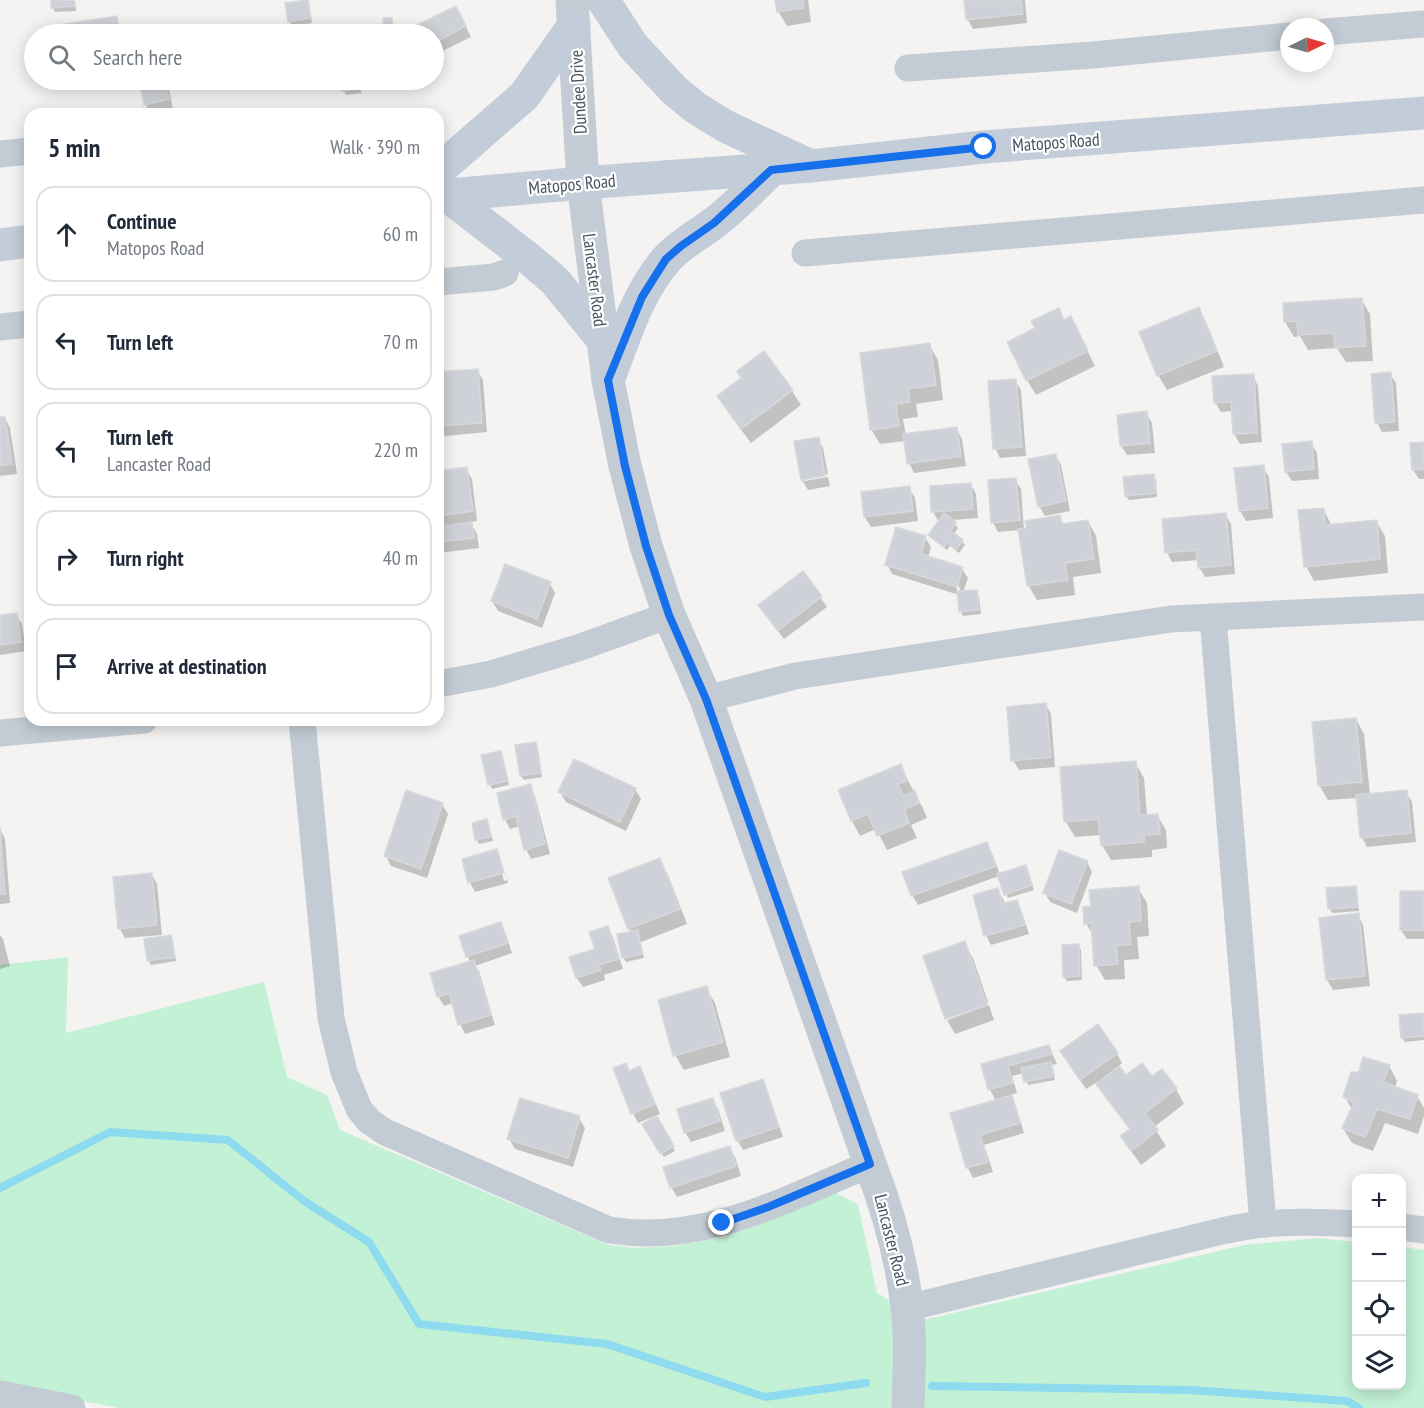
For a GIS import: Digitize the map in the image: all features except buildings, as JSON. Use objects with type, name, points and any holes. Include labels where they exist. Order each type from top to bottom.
[{"type":"main road","points":[[603,0],[633,46],[674,90],[696,108],[725,126],[811,166]]},
{"type":"main road","points":[[444,184],[524,96],[573,12]]},
{"type":"main road","name":"Matopos Road","points":[[444,187],[583,183],[771,170],[984,147],[1424,113]]},
{"type":"main road","points":[[608,380],[642,297],[666,259],[714,223],[771,170]]},
{"type":"main road","points":[[444,189],[555,281],[603,340]]},
{"type":"main road","points":[[0,245],[24,242]]},
{"type":"street","name":"Dundee Drive","points":[[573,12],[583,183]]},
{"type":"street","points":[[1334,32],[1424,24]]},
{"type":"street","points":[[908,68],[1093,55],[1280,37]]},
{"type":"street","points":[[0,154],[24,152]]},
{"type":"street","name":"Lancaster Road","points":[[583,183],[608,380],[625,466],[643,534],[669,615],[706,699],[894,1233],[907,1308],[908,1408]]},
{"type":"street","points":[[805,253],[1424,200]]},
{"type":"street","points":[[444,281],[494,277],[505,273]]},
{"type":"street","points":[[0,327],[24,325]]},
{"type":"street","points":[[706,699],[795,676],[1171,620],[1424,607]]},
{"type":"street","points":[[444,683],[491,674],[578,648],[669,615]]},
{"type":"street","points":[[1213,617],[1263,1224]]},
{"type":"street","points":[[0,733],[78,726]]},
{"type":"street","points":[[303,726],[331,1018],[344,1072],[359,1110],[369,1121],[385,1132],[609,1230],[629,1233],[653,1234],[722,1223],[768,1207],[870,1164]]},
{"type":"street","points":[[907,1308],[1222,1231],[1263,1224],[1323,1222],[1352,1224]]},
{"type":"street","points":[[1406,1228],[1424,1230]]},
{"type":"street","points":[[0,1394],[72,1408]]},
{"type":"green space","points":[[68,957],[66,1033],[264,982],[287,1077],[327,1095],[340,1130],[609,1245],[635,1248],[675,1246],[724,1237],[836,1193],[858,1204],[877,1293],[923,1320],[1244,1245],[1318,1238],[1352,1242],[1352,1390],[1406,1390],[1406,1248],[1424,1250],[1424,1408],[120,1408],[0,1386],[0,965]]},
{"type":"waterway","points":[[0,1188],[110,1132],[228,1140],[304,1201],[369,1242],[419,1324],[607,1344],[765,1397],[866,1383]]},
{"type":"waterway","points":[[932,1386],[1190,1390],[1347,1401],[1359,1408]]},
{"type":"route","points":[[722,1223],[768,1207],[870,1164],[706,699],[669,615],[646,546],[625,466],[608,380],[642,297],[666,259],[726,213],[771,170],[984,147]]}]
